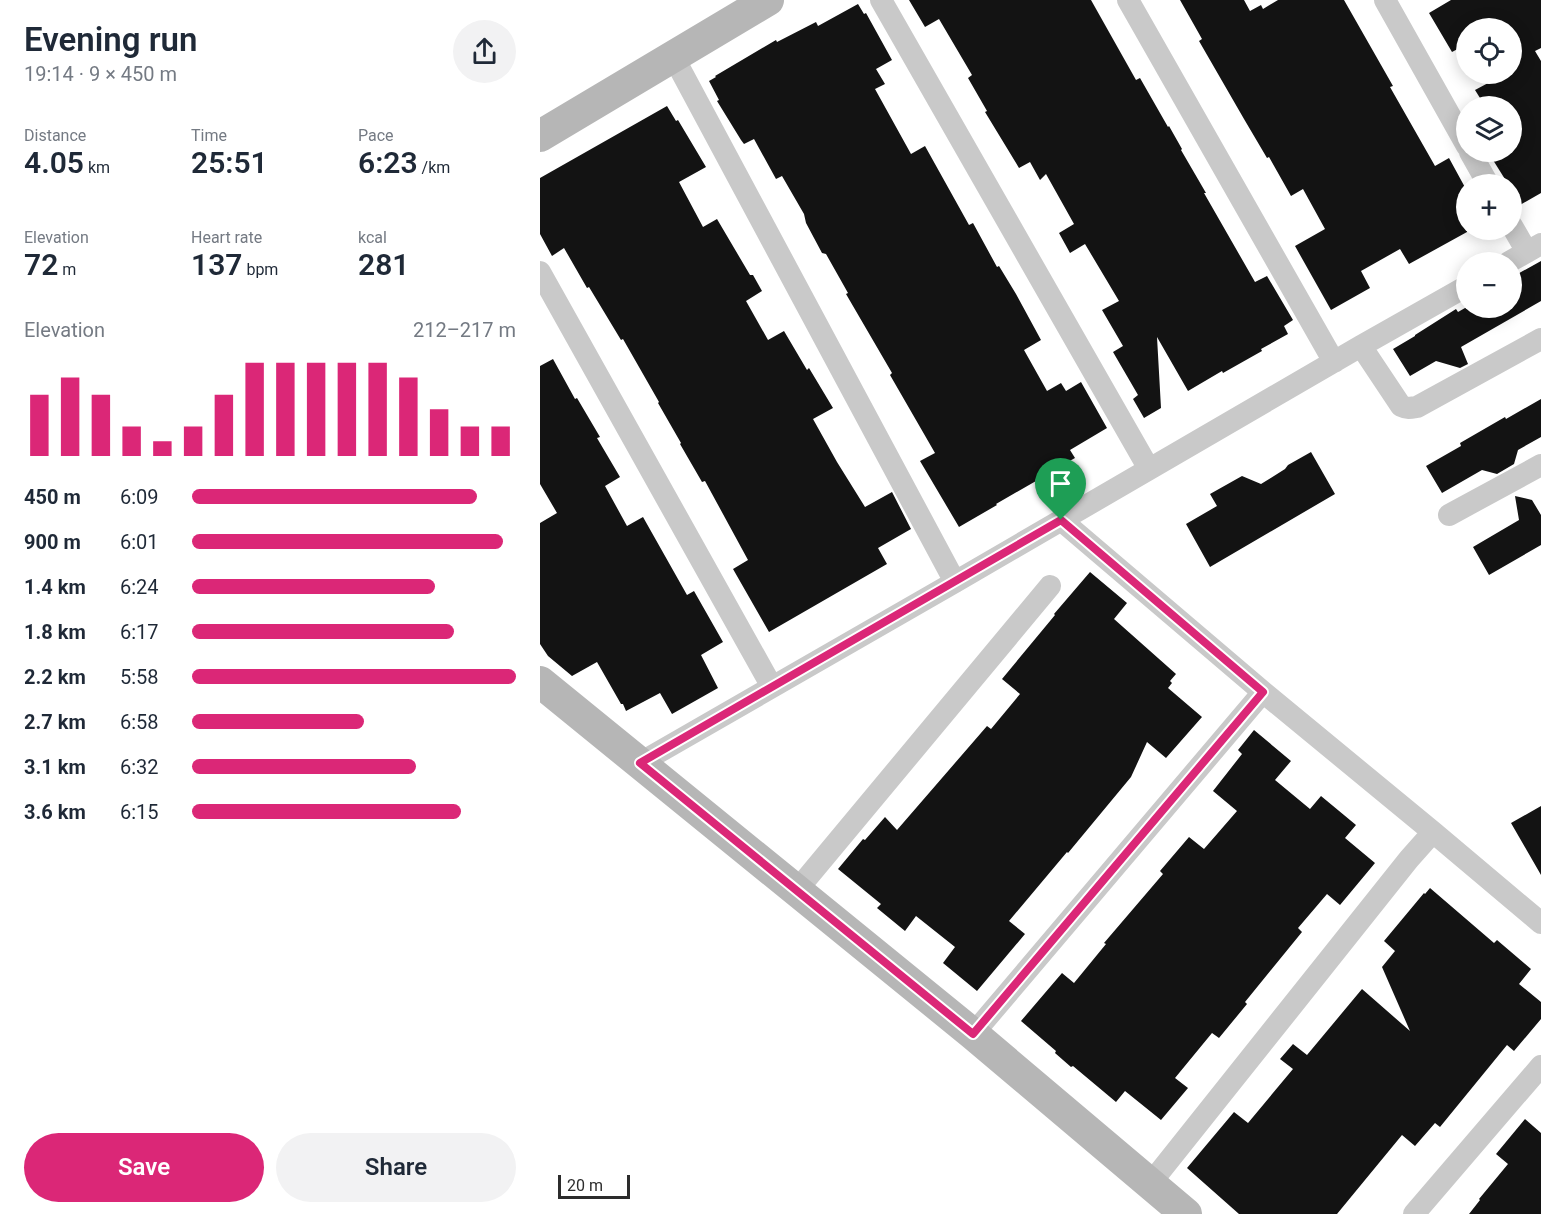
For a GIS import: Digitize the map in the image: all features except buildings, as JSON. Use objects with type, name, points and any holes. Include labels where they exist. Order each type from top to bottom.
[{"type":"street","points":[[540,136],[768,0]]},
{"type":"street","points":[[881,0],[1149,469]]},
{"type":"street","points":[[1128,0],[1334,362]]},
{"type":"street","points":[[1385,0],[1456,126]]},
{"type":"street","points":[[673,56],[955,582]]},
{"type":"street","points":[[540,272],[772,687]]},
{"type":"street","points":[[640,763],[1456,292]]},
{"type":"street","points":[[1361,346],[1401,406],[1410,408],[1417,407],[1541,339]]},
{"type":"street","points":[[1449,515],[1541,465]]},
{"type":"street","points":[[1061,520],[1263,692],[1541,923]]},
{"type":"street","points":[[797,890],[1050,586]]},
{"type":"street","points":[[540,682],[973,1034],[1186,1214]]},
{"type":"street","points":[[973,1034],[1263,692]]},
{"type":"street","points":[[1150,1184],[1433,832]]},
{"type":"street","points":[[1414,1214],[1541,1066]]},
{"type":"route","points":[[1061,520],[1263,692],[973,1034],[640,763],[1061,520]]}]
